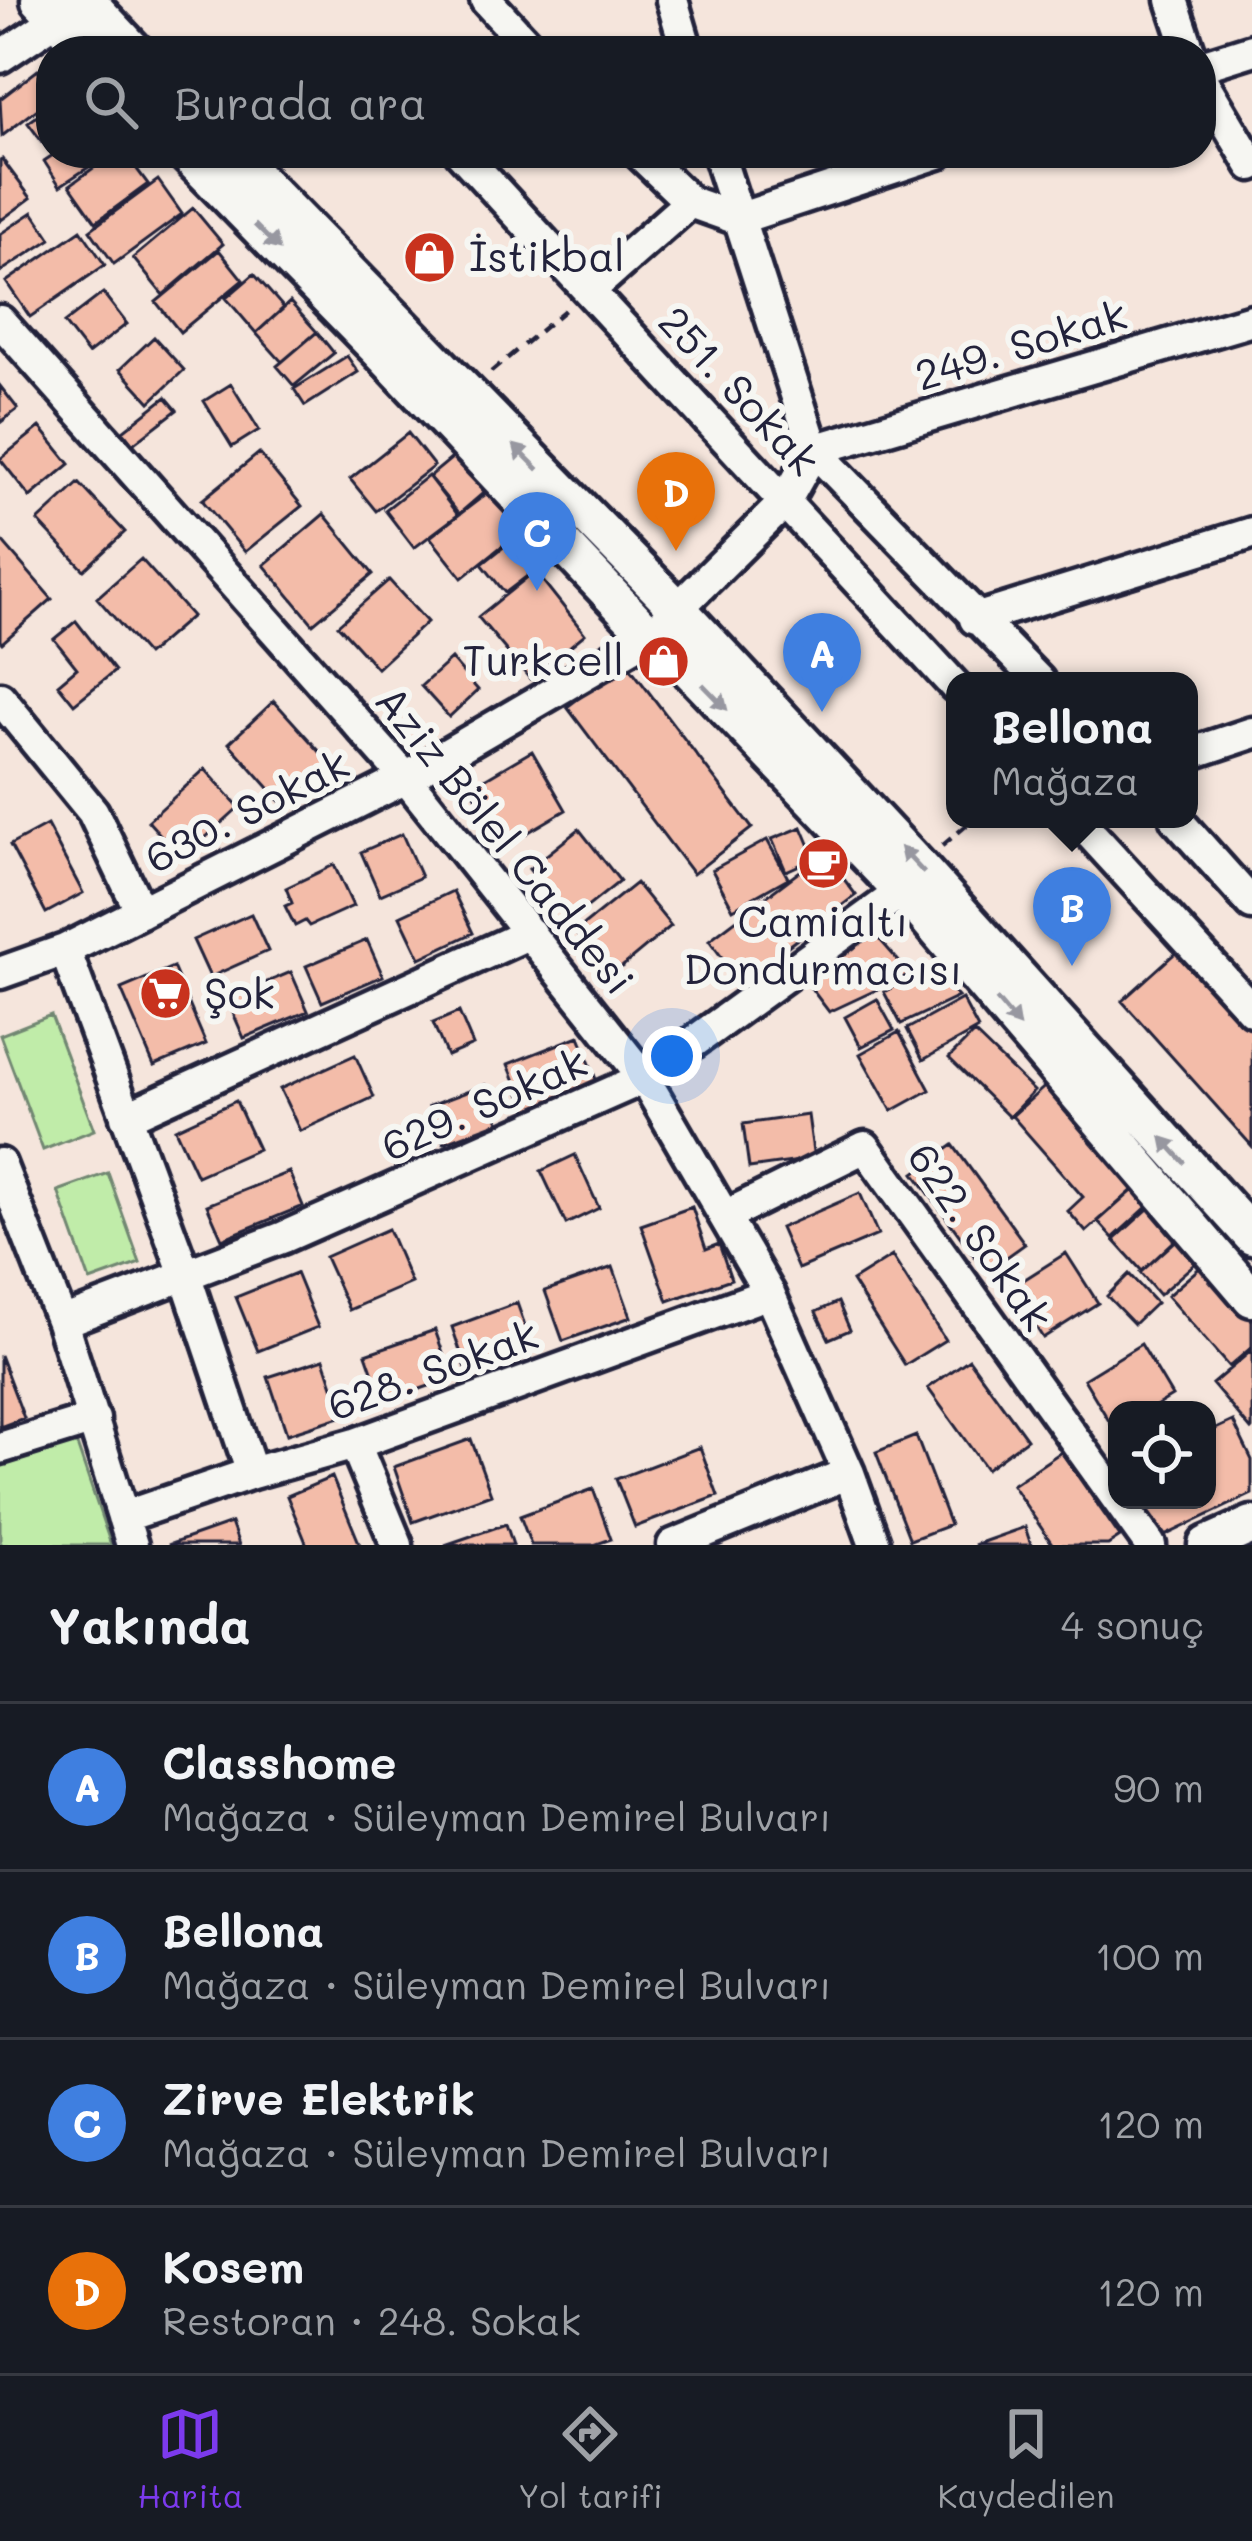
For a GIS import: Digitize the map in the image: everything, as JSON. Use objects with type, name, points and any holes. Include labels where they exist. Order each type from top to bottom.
[{"type":"main road","points":[[63,5],[80,36]]},
{"type":"main road","points":[[63,5],[111,36]]},
{"type":"main road","points":[[201,168],[650,636],[909,879],[1244,1215]]},
{"type":"main road","points":[[246,168],[676,608],[909,879],[1252,1298]]},
{"type":"main road","points":[[1207,1545],[1252,1525]]},
{"type":"street","points":[[486,0],[519,36]]},
{"type":"street","points":[[672,0],[683,36]]},
{"type":"street","points":[[1172,0],[1184,36]]},
{"type":"street","points":[[0,57],[63,5]]},
{"type":"street","points":[[1216,61],[1252,50]]},
{"type":"street","points":[[1216,105],[1252,165]]},
{"type":"street","name":"251. Sokak","points":[[474,168],[946,676]]},
{"type":"street","points":[[655,168],[690,202],[738,220],[893,168]]},
{"type":"street","points":[[722,168],[814,450],[1030,672]]},
{"type":"street","points":[[589,291],[690,202]]},
{"type":"street","name":"249. Sokak","points":[[814,450],[1252,320]]},
{"type":"street","name":"Aziz Bölel Caddesi","points":[[0,321],[406,778],[644,1078],[769,1293],[875,1545]]},
{"type":"street","name":"630. Sokak","points":[[0,973],[65,950],[406,778],[650,636],[785,502],[814,450]]},
{"type":"street","points":[[975,619],[1252,533]]},
{"type":"street","points":[[0,698],[93,812],[141,912]]},
{"type":"street","points":[[1198,751],[1252,734]]},
{"type":"street","points":[[1085,828],[1252,1010]]},
{"type":"street","points":[[1183,828],[1252,904]]},
{"type":"street","name":"629. Sokak","points":[[62,1322],[284,1238],[644,1078],[909,879]]},
{"type":"street","points":[[126,1117],[530,933]]},
{"type":"street","points":[[65,950],[185,1274],[252,1473]]},
{"type":"street","name":"622. Sokak","points":[[727,1215],[865,1147],[1150,1545]]},
{"type":"street","points":[[0,1164],[62,1322],[127,1531]]},
{"type":"street","name":"628. Sokak","points":[[127,1531],[252,1473],[355,1444],[769,1293]]},
{"type":"street","points":[[0,1448],[94,1418]]},
{"type":"street","points":[[355,1444],[397,1545]]},
{"type":"street","points":[[673,1545],[848,1473]]},
{"type":"path","points":[[464,394],[589,291]]},
{"type":"path","points":[[909,879],[964,828]]},
{"type":"green space","points":[[51,1015],[94,1130],[43,1150],[0,1035]]},
{"type":"green space","points":[[108,1173],[140,1263],[90,1281],[58,1191]]},
{"type":"green space","points":[[75,1439],[111,1545],[0,1545],[0,1466]]},
{"type":"building","points":[[36,71],[36,110],[2,136],[0,99]]},
{"type":"building","points":[[0,160],[31,198],[0,221]]},
{"type":"building","points":[[48,168],[87,168],[60,186]]},
{"type":"building","points":[[93,168],[136,168],[148,184],[96,222],[70,185]]},
{"type":"building","points":[[158,180],[182,214],[114,264],[90,230]]},
{"type":"building","points":[[193,208],[223,244],[163,295],[133,258]]},
{"type":"building","points":[[33,212],[51,239],[0,272],[0,234]]},
{"type":"building","points":[[81,230],[105,265],[30,317],[6,282]]},
{"type":"building","points":[[219,250],[243,280],[180,332],[156,302]]},
{"type":"building","points":[[254,274],[284,308],[256,333],[226,298]]},
{"type":"building","points":[[103,293],[127,324],[88,354],[64,323]]},
{"type":"building","points":[[290,302],[317,332],[282,362],[256,333]]},
{"type":"building","points":[[317,332],[334,353],[294,386],[277,366]]},
{"type":"building","points":[[154,337],[184,370],[150,402],[120,369]]},
{"type":"building","points":[[347,356],[358,372],[305,406],[294,389]]},
{"type":"building","points":[[231,384],[259,430],[232,447],[204,401]]},
{"type":"building","points":[[0,386],[18,409],[0,423]]},
{"type":"building","points":[[166,397],[177,410],[133,444],[123,431]]},
{"type":"building","points":[[40,427],[70,464],[30,497],[0,459]]},
{"type":"building","points":[[408,433],[434,466],[376,511],[350,479]]},
{"type":"building","points":[[259,453],[302,506],[245,552],[202,500]]},
{"type":"building","points":[[458,453],[488,489],[459,514],[429,477]]},
{"type":"building","points":[[428,476],[458,515],[414,548],[385,510]]},
{"type":"building","points":[[79,483],[125,532],[84,570],[38,521]]},
{"type":"building","points":[[490,491],[521,531],[462,578],[430,537]]},
{"type":"building","points":[[324,514],[373,574],[313,624],[264,565]]},
{"type":"building","points":[[0,539],[52,599],[2,643],[0,641]]},
{"type":"building","points":[[511,541],[534,571],[505,593],[482,564]]},
{"type":"building","points":[[141,559],[192,616],[147,655],[97,598]]},
{"type":"building","points":[[535,571],[585,634],[530,679],[478,617]]},
{"type":"building","points":[[389,580],[427,622],[377,668],[338,625]]},
{"type":"building","points":[[76,621],[115,671],[74,704],[58,684],[77,668],[54,639]]},
{"type":"building","points":[[451,659],[478,690],[449,717],[421,686]]},
{"type":"building","points":[[626,662],[752,828],[693,874],[567,707]]},
{"type":"building","points":[[274,701],[330,763],[284,805],[229,743]]},
{"type":"building","points":[[532,751],[566,810],[505,846],[471,787]]},
{"type":"building","points":[[205,769],[239,807],[182,859],[148,821]]},
{"type":"building","points":[[47,825],[83,893],[46,913],[10,845]]},
{"type":"building","points":[[802,827],[815,858],[786,871],[772,839]]},
{"type":"building","points":[[579,829],[620,881],[570,921],[529,869]]},
{"type":"building","points":[[402,834],[421,877],[380,895],[361,852]]},
{"type":"building","points":[[767,840],[788,878],[733,909],[712,870]]},
{"type":"building","points":[[824,853],[856,895],[740,982],[709,940]]},
{"type":"building","points":[[334,865],[353,906],[309,926],[305,921],[295,926],[285,906],[292,903],[286,888]]},
{"type":"building","points":[[636,883],[671,926],[611,976],[575,932]]},
{"type":"building","points":[[453,891],[473,933],[420,958],[400,916]]},
{"type":"building","points":[[251,914],[268,951],[210,977],[193,940]]},
{"type":"building","points":[[874,933],[910,974],[829,1012],[804,979]]},
{"type":"building","points":[[367,940],[383,976],[322,1002],[306,966]]},
{"type":"building","points":[[1182,947],[1252,1025],[1252,1146],[1122,1001]]},
{"type":"building","points":[[931,966],[958,997],[901,1024],[884,992]]},
{"type":"building","points":[[173,967],[206,1044],[154,1066],[121,989]]},
{"type":"building","points":[[291,972],[308,1011],[244,1038],[227,999]]},
{"type":"building","points":[[877,999],[894,1030],[861,1047],[845,1017]]},
{"type":"building","points":[[962,999],[978,1029],[923,1060],[907,1029]]},
{"type":"building","points":[[459,1012],[473,1045],[447,1056],[433,1023]]},
{"type":"building","points":[[899,1032],[930,1090],[892,1111],[860,1054]]},
{"type":"building","points":[[974,1033],[1034,1091],[1009,1117],[949,1058]]},
{"type":"building","points":[[579,1036],[597,1082],[527,1110],[508,1064]]},
{"type":"building","points":[[355,1055],[374,1097],[300,1131],[280,1089]]},
{"type":"building","points":[[1050,1082],[1140,1184],[1086,1232],[1068,1211],[1083,1197],[1012,1116]]},
{"type":"building","points":[[485,1085],[499,1122],[444,1143],[429,1106]]},
{"type":"building","points":[[236,1101],[258,1149],[197,1176],[175,1129]]},
{"type":"building","points":[[808,1115],[814,1159],[749,1168],[743,1124]]},
{"type":"building","points":[[953,1145],[1025,1244],[986,1272],[914,1173]]},
{"type":"building","points":[[575,1155],[599,1208],[566,1224],[541,1171]]},
{"type":"building","points":[[289,1172],[303,1206],[222,1239],[207,1205]]},
{"type":"building","points":[[1135,1188],[1149,1205],[1113,1238],[1098,1221]]},
{"type":"building","points":[[860,1193],[878,1235],[798,1269],[780,1228]]},
{"type":"building","points":[[1158,1200],[1186,1230],[1142,1271],[1114,1240]]},
{"type":"building","points":[[692,1207],[706,1249],[719,1244],[731,1279],[668,1301],[641,1225]]},
{"type":"building","points":[[388,1229],[411,1283],[349,1310],[325,1257]]},
{"type":"building","points":[[1179,1238],[1199,1260],[1159,1295],[1140,1273]]},
{"type":"building","points":[[1066,1253],[1098,1303],[1043,1338],[1011,1288]]},
{"type":"building","points":[[892,1256],[945,1340],[905,1365],[852,1281]]},
{"type":"building","points":[[1204,1264],[1252,1320],[1252,1347],[1229,1367],[1167,1296]]},
{"type":"building","points":[[613,1267],[631,1317],[563,1341],[545,1291]]},
{"type":"building","points":[[296,1273],[318,1327],[258,1351],[236,1297]]},
{"type":"building","points":[[1129,1274],[1156,1303],[1134,1324],[1107,1296]]},
{"type":"building","points":[[838,1302],[850,1330],[829,1339],[816,1312]]},
{"type":"building","points":[[517,1303],[533,1348],[467,1371],[452,1327]]},
{"type":"building","points":[[435,1330],[452,1378],[383,1402],[366,1354]]},
{"type":"building","points":[[1141,1344],[1172,1396],[1164,1401],[1108,1401],[1108,1419],[1084,1379]]},
{"type":"building","points":[[1252,1350],[1252,1429],[1251,1430],[1212,1384]]},
{"type":"building","points":[[0,1355],[24,1418],[0,1427]]},
{"type":"building","points":[[324,1359],[343,1416],[287,1434],[268,1377]]},
{"type":"building","points":[[969,1359],[1027,1439],[986,1469],[928,1388]]},
{"type":"building","points":[[1233,1421],[1252,1460],[1252,1494],[1158,1539],[1143,1509],[1216,1509],[1216,1429]]},
{"type":"building","points":[[916,1436],[950,1525],[910,1540],[876,1452]]},
{"type":"building","points":[[471,1439],[491,1494],[413,1522],[394,1467]]},
{"type":"building","points":[[700,1447],[718,1496],[635,1527],[616,1479]]},
{"type":"building","points":[[1061,1452],[1120,1537],[1108,1545],[1053,1545],[1012,1485]]},
{"type":"building","points":[[332,1477],[360,1545],[307,1545],[287,1496]]},
{"type":"building","points":[[593,1489],[611,1539],[594,1545],[531,1545],[520,1516]]},
{"type":"building","points":[[231,1523],[239,1545],[168,1545]]},
{"type":"building","points":[[506,1524],[513,1545],[445,1545]]},
{"type":"building","points":[[1025,1527],[1031,1545],[974,1545]]},
{"type":"place","name":"İstikbal","points":[[430,257]]},
{"type":"place","name":"Kosem","points":[[676,551]]},
{"type":"place","name":"Zirve Elektrik","points":[[537,591]]},
{"type":"place","name":"Turkcell","points":[[663,661]]},
{"type":"place","name":"Classhome","points":[[822,712]]},
{"type":"place","name":"Camialtı Dondurmacısı","points":[[823,863]]},
{"type":"place","name":"Bellona","points":[[1072,966]]},
{"type":"place","name":"Şok","points":[[165,994]]}]
